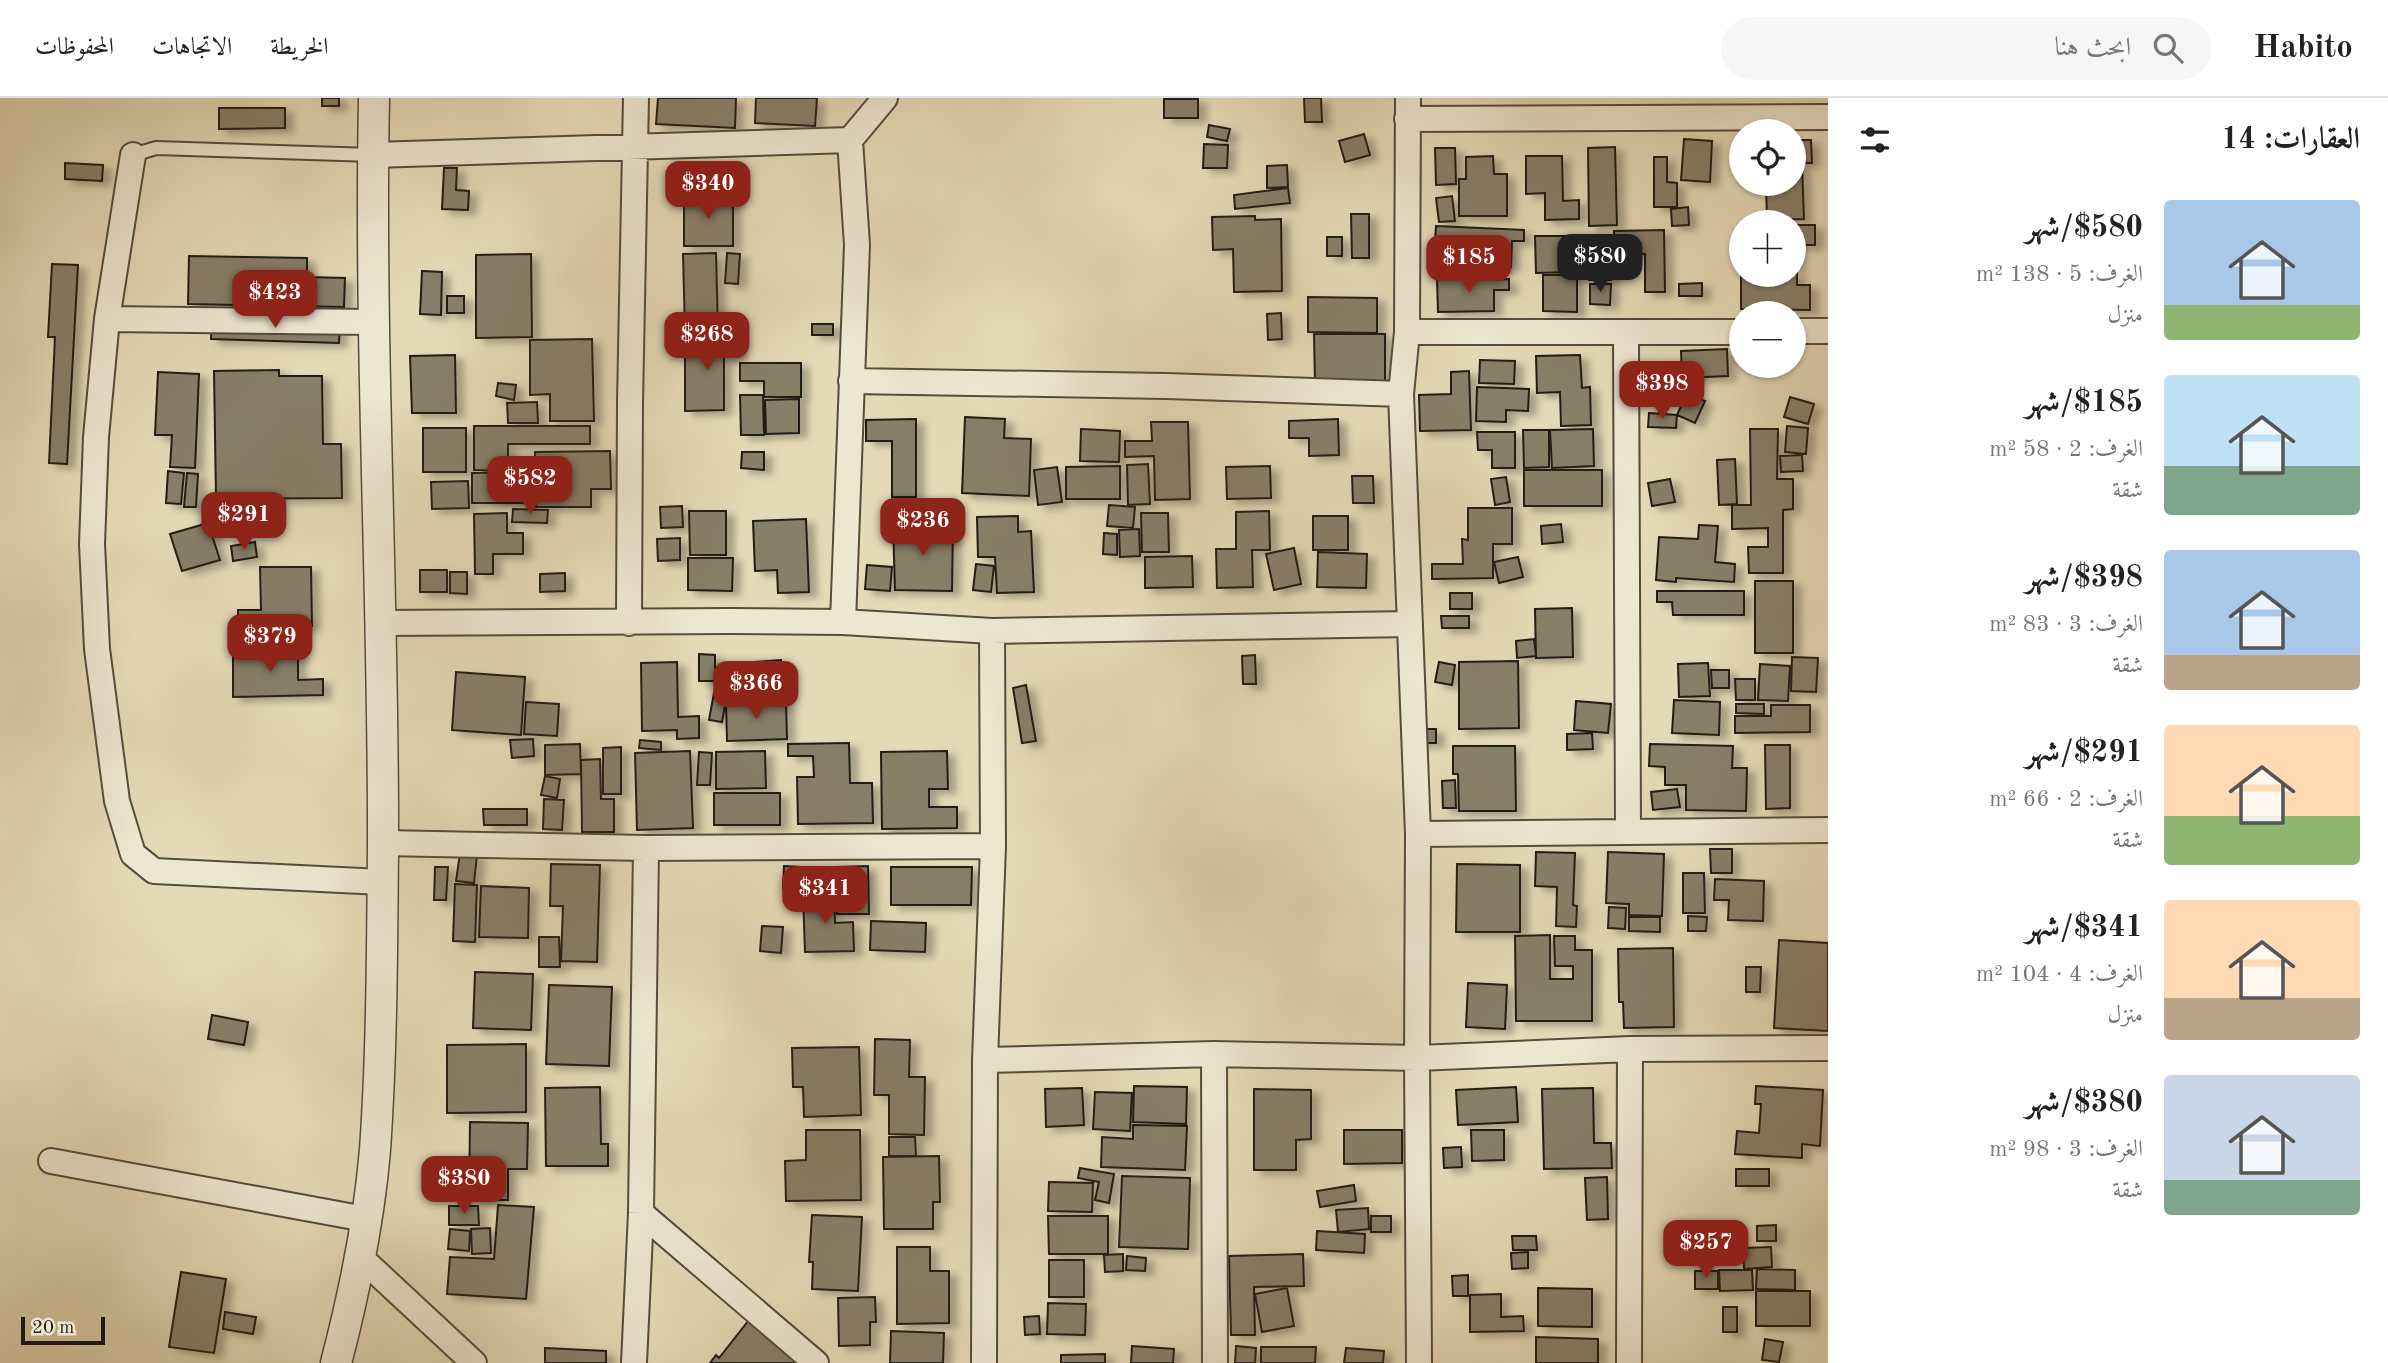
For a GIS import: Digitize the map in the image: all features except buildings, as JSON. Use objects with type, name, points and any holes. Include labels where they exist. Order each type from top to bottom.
[{"type":"street","points":[[336,1363],[359,1256],[374,1151],[381,1003],[383,844],[374,322],[374,98]]},
{"type":"street","points":[[629,623],[636,98]]},
{"type":"street","points":[[843,622],[857,245],[849,140],[885,98]]},
{"type":"street","points":[[1419,1363],[1418,834],[1401,394],[1407,332],[1408,109],[1621,108],[1828,117]]},
{"type":"street","points":[[373,155],[849,140]]},
{"type":"street","points":[[133,155],[107,319],[96,437],[92,544],[97,649],[117,801],[132,854],[154,871],[383,882]]},
{"type":"street","points":[[107,319],[374,322]]},
{"type":"street","points":[[1806,331],[1828,331]]},
{"type":"street","points":[[1407,332],[1729,332]]},
{"type":"street","points":[[1626,333],[1628,831]]},
{"type":"street","points":[[851,381],[1166,386],[1401,394]]},
{"type":"street","points":[[380,623],[843,622],[992,631],[1410,624]]},
{"type":"street","points":[[984,1363],[985,1060],[993,846],[992,631]]},
{"type":"street","points":[[1418,834],[1828,830]]},
{"type":"street","points":[[383,844],[646,848],[993,846]]},
{"type":"street","points":[[634,1363],[641,1213],[646,848]]},
{"type":"street","points":[[985,1060],[1214,1054],[1417,1058],[1630,1049],[1828,1048]]},
{"type":"street","points":[[1629,1363],[1630,1049]]},
{"type":"street","points":[[1214,1054],[1214,1363]]},
{"type":"street","points":[[51,1161],[365,1219]]},
{"type":"street","points":[[641,1213],[816,1363]]},
{"type":"street","points":[[359,1256],[474,1363]]},
{"type":"lane","points":[[133,155],[156,148],[373,155]]}]
